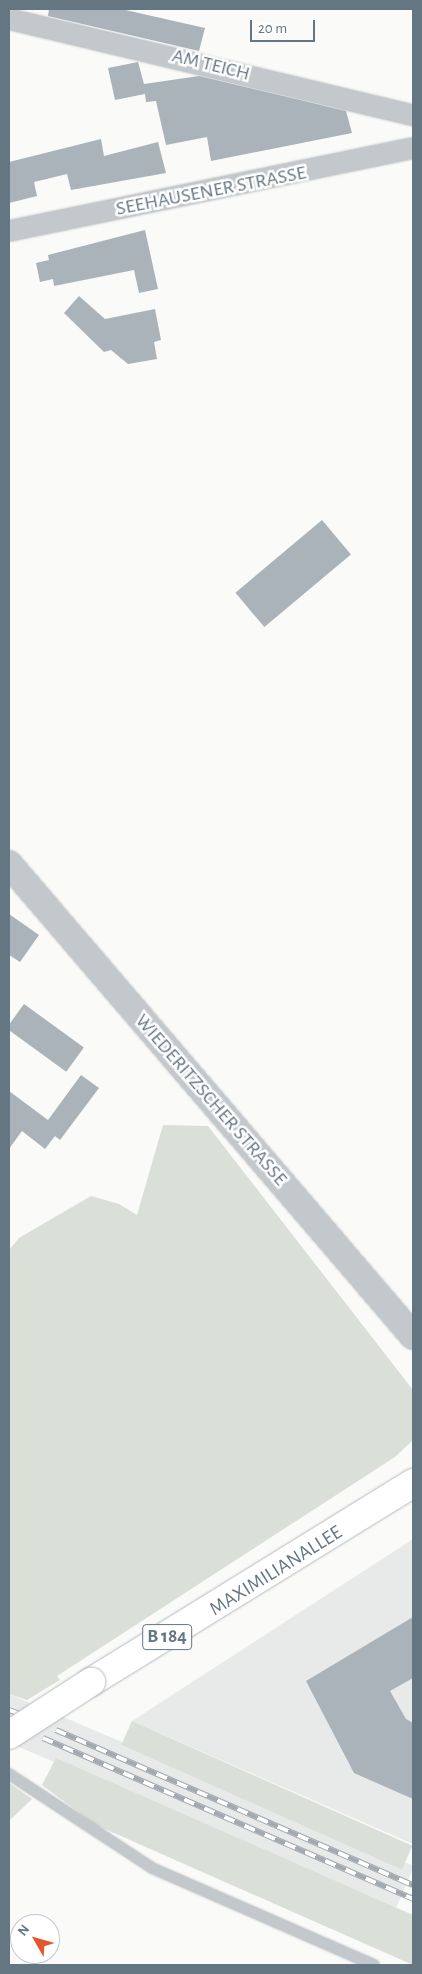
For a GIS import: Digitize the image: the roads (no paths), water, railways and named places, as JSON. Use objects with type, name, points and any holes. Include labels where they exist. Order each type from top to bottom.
[{"type":"main road","name":"MAXIMILIANALLEE","points":[[9,1734],[413,1483]]},
{"type":"street","name":"AM TEICH","points":[[9,19],[413,115]]},
{"type":"street","name":"SEEHAUSENER STRASSE","points":[[9,231],[413,148]]},
{"type":"street","name":"WIEDERITZSCHER STRASSE","points":[[9,864],[413,1336]]},
{"type":"lane","points":[[9,1774],[152,1868],[374,1965]]},
{"type":"railway","points":[[9,1710],[22,1715]]},
{"type":"railway","points":[[56,1730],[413,1885]]},
{"type":"railway","points":[[43,1738],[413,1899]]}]
